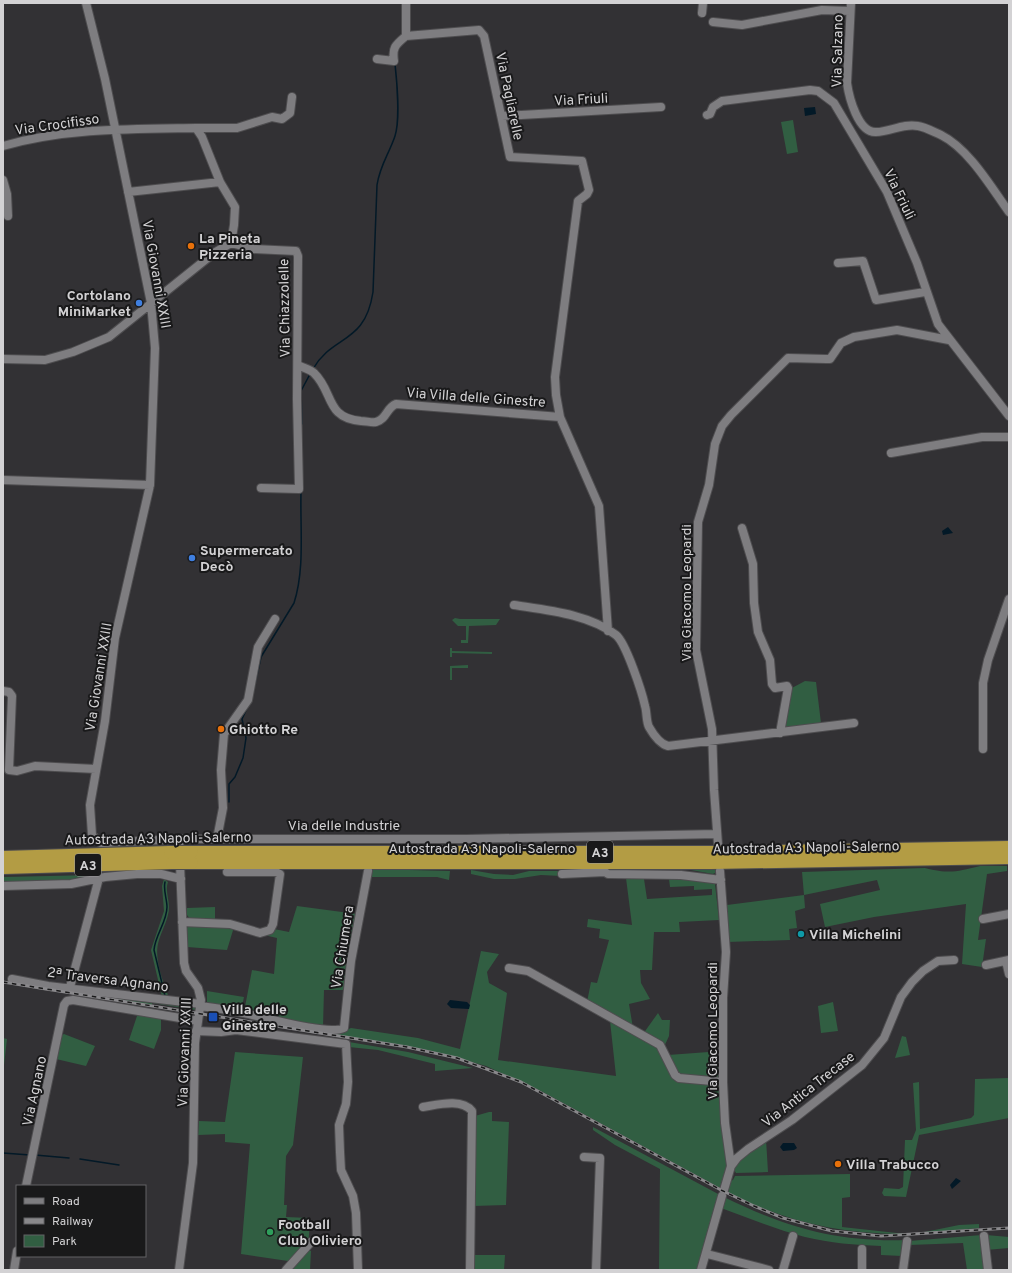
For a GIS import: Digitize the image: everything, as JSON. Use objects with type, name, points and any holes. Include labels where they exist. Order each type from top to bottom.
[{"type":"highway","name":"Autostrada A3 Napoli-Salerno","points":[[192,858],[732,852],[1009,847]]},
{"type":"highway","name":"Autostrada A3 Napoli-Salerno","points":[[3,857],[712,863],[1009,858]]},
{"type":"highway","name":"Autostrada A3 Napoli-Salerno","points":[[3,868],[171,858]]},
{"type":"street","name":"Via Giovanni XXIII","points":[[86,3],[105,78],[151,303],[155,348],[150,485],[115,638],[105,719],[90,805],[92,835],[101,843],[179,838],[184,963],[200,993],[201,1005],[196,1031],[193,1163],[179,1270]]},
{"type":"street","points":[[377,59],[394,61],[394,45],[406,36],[406,3]]},
{"type":"street","points":[[702,13],[703,3]]},
{"type":"street","points":[[713,22],[742,25],[822,10],[851,7]]},
{"type":"street","name":"Via Salzano","points":[[851,7],[847,83],[849,96],[861,123],[866,129],[875,132],[902,126],[918,126],[942,136],[956,146],[981,172],[1009,212]]},
{"type":"street","name":"Via Pagliarelle","points":[[406,36],[479,30],[484,36],[510,157],[582,161],[589,190],[587,194],[578,201],[555,377],[560,417]]},
{"type":"street","name":"Via Friuli","points":[[707,114],[710,114],[713,107],[722,101],[750,96],[810,90],[826,96],[834,103],[887,192],[916,263],[925,292],[938,324],[1009,416]]},
{"type":"street","name":"Via Crocifisso","points":[[3,146],[24,140],[116,129],[237,128],[272,117],[282,119],[290,113],[292,97]]},
{"type":"street","name":"Via Friuli","points":[[502,116],[662,107]]},
{"type":"street","points":[[3,360],[44,360],[73,352],[109,337],[214,253],[231,243],[235,207],[220,182],[202,137],[196,128]]},
{"type":"street","points":[[3,180],[7,194],[8,216]]},
{"type":"street","points":[[128,192],[220,182]]},
{"type":"street","name":"Via Chiazzolelle","points":[[231,243],[253,249],[294,250],[298,254],[299,489],[261,488]]},
{"type":"street","points":[[838,263],[863,261],[876,300],[925,292]]},
{"type":"street","name":"Via Giacomo Leopardi","points":[[718,844],[713,779],[712,729],[696,650],[696,552],[698,522],[710,485],[715,444],[722,426],[731,414],[788,358],[826,360],[830,358],[847,339],[897,330],[949,340]]},
{"type":"street","name":"Via Villa delle Ginestre","points":[[298,366],[312,371],[332,405],[340,414],[349,420],[375,422],[384,419],[392,406],[396,404],[560,417],[599,506],[608,631]]},
{"type":"street","points":[[891,453],[982,437],[1009,437]]},
{"type":"street","points":[[3,480],[150,485]]},
{"type":"street","points":[[742,528],[753,564],[754,603],[758,632],[770,660],[772,684],[774,688],[787,686],[788,688],[780,733]]},
{"type":"street","points":[[983,749],[983,682],[988,660],[1009,599]]},
{"type":"street","points":[[514,605],[585,619],[619,638],[643,697],[649,726],[660,743],[668,746],[854,723]]},
{"type":"street","points":[[217,839],[223,808],[221,770],[224,734],[248,700],[258,647],[275,619]]},
{"type":"street","points":[[3,691],[8,692],[12,696],[9,770],[17,771],[35,766],[96,768]]},
{"type":"street","name":"Via delle Industrie","points":[[179,838],[510,838],[717,834]]},
{"type":"street","name":"Via Chiumera","points":[[344,1028],[351,961],[368,871]]},
{"type":"street","name":"Via Giacomo Leopardi","points":[[701,1270],[731,1166],[723,1082],[723,998],[726,952],[720,871]]},
{"type":"street","points":[[182,922],[230,924],[260,933],[270,930],[273,924],[280,874],[276,872],[226,872]]},
{"type":"street","points":[[562,874],[605,872],[608,874],[690,876],[721,880]]},
{"type":"street","points":[[3,886],[71,884],[120,875],[161,874],[181,879]]},
{"type":"street","points":[[70,987],[99,878]]},
{"type":"street","points":[[983,919],[1009,914]]},
{"type":"street","name":"Via Antica Trecase","points":[[731,1166],[737,1158],[792,1120],[862,1065],[884,1038],[902,997],[912,982],[923,971],[938,961],[954,960]]},
{"type":"street","points":[[986,965],[1008,960],[1009,974]]},
{"type":"street","points":[[509,968],[528,971],[660,1045],[675,1076],[679,1078],[723,1082]]},
{"type":"street","name":"2ª Traversa Agnano","points":[[12,979],[201,1005],[305,1027],[334,1030],[344,1028]]},
{"type":"street","name":"Via Agnano","points":[[26,1185],[64,1005],[68,1001],[73,1000],[198,1021]]},
{"type":"street","points":[[196,1031],[221,1032],[236,1030],[346,1044],[348,1082],[346,1104],[339,1125],[340,1152],[341,1170],[353,1196],[356,1213],[358,1270]]},
{"type":"street","points":[[423,1107],[457,1104],[469,1107],[472,1111],[470,1270]]},
{"type":"street","points":[[584,1157],[600,1158],[596,1270]]},
{"type":"street","points":[[783,1270],[793,1236]]},
{"type":"street","points":[[984,1236],[988,1270]]},
{"type":"street","points":[[902,1270],[907,1241]]},
{"type":"street","points":[[286,1270],[310,1242]]},
{"type":"street","points":[[862,1249],[862,1270]]},
{"type":"street","points":[[711,1255],[768,1270]]},
{"type":"street","points":[[14,1270],[16,1257]]},
{"type":"green space","points":[[793,120],[798,152],[787,154],[781,122]]},
{"type":"green space","points":[[455,618],[500,619],[496,625],[469,626],[468,643],[461,643],[461,640],[466,640],[466,626],[458,626],[452,620]]},
{"type":"green space","points":[[450,648],[452,648],[452,651],[492,652],[492,654],[452,653],[452,657],[450,657]]},
{"type":"green space","points":[[468,665],[468,668],[452,668],[452,680],[450,680],[450,666]]},
{"type":"green space","points":[[805,681],[816,682],[821,723],[818,725],[784,728],[790,689]]},
{"type":"green space","points":[[980,866],[1007,866],[1007,871],[987,874],[978,940],[986,939],[982,967],[962,964],[966,904],[874,917],[825,927],[820,904],[880,890],[877,880],[804,895],[802,872],[925,868],[953,872]]},
{"type":"green space","points":[[370,869],[450,871],[449,880],[437,877],[369,877]]},
{"type":"green space","points":[[471,870],[494,874],[513,875],[529,871],[560,871],[561,876],[541,875],[515,879],[494,879],[471,874]]},
{"type":"green space","points":[[691,870],[715,870],[715,873],[713,874]]},
{"type":"green space","points":[[95,875],[69,881],[3,883],[3,877]]},
{"type":"green space","points":[[626,878],[644,879],[647,899],[712,895],[712,889],[694,890],[694,886],[670,887],[669,879],[691,879],[715,884],[719,920],[679,922],[680,932],[654,932],[652,970],[640,970],[641,983],[650,999],[629,1004],[633,1028],[587,1002],[591,982],[597,983],[609,940],[599,938],[600,929],[587,927],[588,919],[632,925]]},
{"type":"green space","points":[[164,879],[168,882],[167,888],[169,911],[157,947],[157,954],[169,998],[162,997],[151,950],[164,911],[162,886]]},
{"type":"green space","points":[[804,895],[805,908],[795,911],[797,928],[789,929],[790,940],[727,942],[729,939],[727,905]]},
{"type":"green space","points":[[297,906],[357,914],[346,990],[324,990],[323,1027],[244,1012],[252,970],[274,974],[277,938],[264,935],[274,929],[289,932]]},
{"type":"green space","points":[[215,907],[215,920],[190,919],[187,915],[187,908]]},
{"type":"green space","points":[[190,924],[234,927],[227,950],[187,947],[187,928]]},
{"type":"green space","points":[[481,951],[499,954],[487,972],[489,983],[507,993],[498,1060],[616,1076],[610,1021],[658,1045],[672,1077],[721,1084],[729,1166],[722,1189],[541,1091],[486,1066],[427,1050],[222,1014],[222,1012],[344,1031],[351,1028],[418,1038],[460,1049]]},
{"type":"green space","points":[[55,989],[196,1005],[196,1010],[152,1003],[152,1005]]},
{"type":"green space","points":[[207,991],[244,997],[241,1011],[207,1004]]},
{"type":"green space","points":[[833,1002],[838,1031],[821,1033],[818,1006]]},
{"type":"green space","points":[[138,1013],[161,1017],[161,1030],[154,1049],[129,1040]]},
{"type":"green space","points":[[658,1013],[662,1020],[670,1020],[669,1036],[664,1047],[643,1034]]},
{"type":"green space","points":[[64,1034],[95,1046],[86,1066],[56,1059],[62,1035]]},
{"type":"green space","points":[[902,1036],[906,1037],[910,1055],[895,1058]]},
{"type":"green space","points":[[3,1038],[7,1039],[3,1074]]},
{"type":"green space","points":[[349,1042],[408,1052],[473,1068],[435,1071],[435,1064],[378,1050],[349,1047]]},
{"type":"green space","points":[[722,1051],[722,1079],[680,1076],[668,1055]]},
{"type":"green space","points":[[235,1052],[303,1057],[293,1145],[286,1156],[284,1205],[287,1205],[286,1217],[309,1218],[309,1234],[307,1244],[288,1261],[241,1254],[250,1144],[225,1142],[225,1134],[198,1135],[199,1121],[225,1122]]},
{"type":"green space","points":[[1009,1078],[1009,1118],[919,1135],[906,1197],[884,1196],[882,1193],[884,1188],[899,1189],[903,1187],[905,1140],[912,1140],[916,1130],[913,1083],[919,1082],[920,1129],[971,1118],[974,1115],[975,1079]]},
{"type":"green space","points":[[492,1112],[492,1121],[509,1122],[506,1205],[473,1206],[475,1116]]},
{"type":"green space","points":[[593,1127],[720,1195],[699,1270],[659,1270],[660,1169],[615,1145],[593,1130]]},
{"type":"green space","points":[[766,1139],[768,1172],[736,1173],[733,1168],[739,1160]]},
{"type":"green space","points":[[850,1174],[850,1197],[842,1198],[842,1227],[906,1234],[858,1232],[812,1224],[768,1211],[725,1191],[729,1181],[733,1180],[735,1176]]},
{"type":"green space","points":[[724,1197],[768,1217],[833,1235],[880,1240],[905,1240],[902,1256],[881,1255],[881,1246],[824,1241],[784,1231],[721,1208]]},
{"type":"green space","points":[[979,1224],[979,1228],[920,1233],[959,1225]]},
{"type":"green space","points":[[982,1235],[986,1270],[967,1270],[963,1243],[909,1245],[909,1241]]},
{"type":"green space","points":[[986,1235],[1009,1237],[1009,1248],[986,1250]]},
{"type":"green space","points":[[308,1250],[311,1251],[310,1270],[287,1270]]},
{"type":"green space","points":[[472,1255],[505,1255],[504,1270],[472,1270]]},
{"type":"water","points":[[815,107],[816,114],[805,116],[804,108]]},
{"type":"water","points":[[948,527],[953,533],[943,535],[942,531]]},
{"type":"water","points":[[450,1000],[467,1002],[470,1005],[469,1009],[451,1008],[447,1004]]},
{"type":"water","points":[[783,1143],[794,1143],[797,1148],[794,1150],[783,1151],[780,1147]]},
{"type":"water","points":[[956,1178],[961,1181],[952,1189],[950,1185]]},
{"type":"waterway","points":[[313,369],[321,358],[356,330],[363,321],[369,309],[373,292],[377,185],[382,165],[393,142],[397,129],[398,101],[395,64]]},
{"type":"waterway","points":[[302,424],[301,391],[310,374]]},
{"type":"waterway","points":[[253,693],[261,657],[294,603],[300,576],[301,562],[301,492]]},
{"type":"waterway","points":[[229,802],[229,784],[235,777],[243,758],[246,738],[242,719],[249,704]]},
{"type":"waterway","points":[[165,882],[164,888],[167,904],[166,913],[156,939],[154,950],[165,996]]},
{"type":"waterway","points":[[3,1153],[30,1155]]},
{"type":"waterway","points":[[35,1155],[69,1158]]},
{"type":"waterway","points":[[80,1159],[119,1165]]},
{"type":"railway","points":[[3,982],[407,1047],[457,1058],[521,1082],[721,1190],[754,1206],[783,1218],[832,1231],[881,1236],[1009,1228]]},
{"type":"place","name":"La Pineta Pizzeria","points":[[191,246]]},
{"type":"place","name":"Cortolano MiniMarket","points":[[139,303]]},
{"type":"place","name":"Supermercato Decò","points":[[192,558]]},
{"type":"place","name":"Ghiotto Re","points":[[221,729]]},
{"type":"place","name":"Villa Michelini","points":[[801,934]]},
{"type":"place","name":"Villa delle Ginestre","points":[[213,1017]]},
{"type":"place","name":"Villa Trabucco","points":[[838,1164]]},
{"type":"place","name":"Football Club Oliviero","points":[[270,1232]]}]
